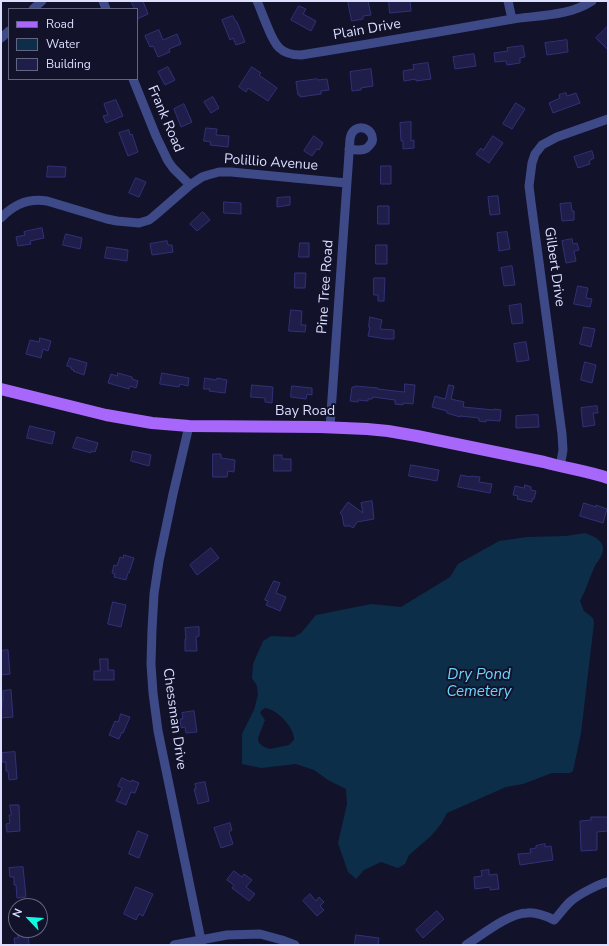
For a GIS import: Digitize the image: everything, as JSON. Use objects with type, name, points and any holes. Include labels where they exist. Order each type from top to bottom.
[{"type":"main road","name":"Bay Road","points":[[1,389],[121,418],[152,423],[189,426],[330,427],[388,431],[527,458],[608,478]]},
{"type":"street","name":"Plain Drive","points":[[257,1],[275,44],[285,52],[297,56],[512,19],[562,13],[582,7],[592,1]]},
{"type":"street","points":[[508,1],[512,19]]},
{"type":"street","name":"Frank Road","points":[[133,80],[156,136],[168,161],[190,185]]},
{"type":"street","name":"Gilbert Drive","points":[[560,467],[563,450],[562,434],[529,186],[532,163],[535,154],[542,145],[557,137],[608,119]]},
{"type":"street","name":"Pine Tree Road","points":[[330,427],[349,149]]},
{"type":"street","name":"Polillio Avenue","points":[[1,218],[12,208],[20,204],[27,201],[41,200],[107,219],[138,223],[149,220],[190,185],[202,177],[220,172],[347,183]]},
{"type":"street","name":"Chessman Drive","points":[[189,426],[159,561],[153,608],[151,664],[158,731],[201,942]]},
{"type":"street","points":[[466,945],[507,920],[523,913],[535,913],[554,920],[572,900],[605,882],[608,882]]},
{"type":"street","points":[[174,945],[201,942],[228,935],[260,934],[295,945]]},
{"type":"water","name":"Dry Pond Cemetery","points":[[585,533],[601,542],[603,546],[602,554],[594,567],[580,601],[584,611],[593,618],[594,623],[581,733],[573,771],[570,773],[552,773],[523,784],[506,787],[447,813],[441,824],[431,836],[409,855],[405,864],[398,868],[381,862],[364,870],[356,879],[348,872],[338,843],[347,804],[346,789],[328,780],[314,770],[296,764],[261,768],[242,764],[242,734],[254,710],[258,695],[257,686],[252,678],[253,664],[263,641],[271,636],[294,637],[301,633],[316,615],[371,604],[401,607],[450,577],[458,564],[499,541],[527,537],[566,536]],"holes":[[[265,708],[270,709],[280,715],[292,730],[294,740],[289,745],[270,749],[259,743],[258,738],[265,720],[260,713]]]},
{"type":"building","points":[[131,1],[143,1],[148,14],[138,19],[138,8],[134,8]]},
{"type":"building","points":[[348,1],[368,1],[371,15],[363,16],[363,19],[352,21]]},
{"type":"building","points":[[389,1],[410,1],[411,11],[390,13]]},
{"type":"building","points":[[299,6],[306,9],[303,14],[316,21],[311,31],[291,20]]},
{"type":"building","points":[[233,16],[245,42],[236,45],[233,38],[230,40],[222,20]]},
{"type":"building","points":[[608,26],[608,50],[596,38]]},
{"type":"building","points":[[159,30],[163,40],[177,34],[181,44],[169,49],[170,52],[158,57],[153,46],[150,47],[145,36]]},
{"type":"building","points":[[567,40],[568,52],[547,55],[545,43]]},
{"type":"building","points":[[523,46],[525,57],[520,58],[520,63],[507,65],[506,61],[495,62],[494,53],[508,51],[507,48]]},
{"type":"building","points":[[474,54],[476,66],[455,69],[453,57]]},
{"type":"building","points":[[428,63],[431,79],[404,81],[403,71],[414,69],[413,65]]},
{"type":"building","points":[[168,67],[175,80],[165,85],[158,72]]},
{"type":"building","points":[[252,67],[261,73],[259,75],[277,88],[268,101],[248,88],[246,92],[239,87]]},
{"type":"building","points":[[371,69],[373,86],[352,91],[350,72]]},
{"type":"building","points":[[327,79],[329,90],[321,91],[321,94],[300,97],[300,95],[298,95],[296,82]]},
{"type":"building","points":[[566,93],[567,96],[576,93],[580,103],[553,113],[549,103],[560,98],[559,95]]},
{"type":"building","points":[[213,97],[219,108],[211,113],[204,102]]},
{"type":"building","points":[[116,100],[123,116],[106,123],[103,116],[108,115],[104,104]]},
{"type":"building","points":[[516,103],[525,109],[512,129],[503,124]]},
{"type":"building","points":[[184,104],[192,122],[181,127],[174,109]]},
{"type":"building","points":[[411,122],[411,141],[414,140],[414,148],[403,149],[400,123]]},
{"type":"building","points":[[206,128],[217,129],[216,135],[229,136],[228,147],[210,145],[211,142],[204,141]]},
{"type":"building","points":[[129,130],[130,135],[132,134],[138,152],[128,156],[119,133]]},
{"type":"building","points":[[314,136],[323,143],[319,150],[317,149],[312,156],[304,151]]},
{"type":"building","points":[[493,136],[503,143],[489,163],[476,154],[481,148],[483,150]]},
{"type":"building","points":[[592,151],[594,158],[589,161],[590,164],[578,168],[574,157]]},
{"type":"building","points":[[48,166],[66,167],[65,177],[47,177]]},
{"type":"building","points":[[381,166],[391,166],[391,184],[381,184]]},
{"type":"building","points":[[136,178],[146,182],[139,197],[129,193]]},
{"type":"building","points":[[498,196],[500,214],[490,215],[488,197]]},
{"type":"building","points":[[290,197],[290,205],[277,207],[277,198]]},
{"type":"building","points":[[224,202],[241,203],[241,214],[224,213]]},
{"type":"building","points":[[571,203],[572,211],[574,211],[574,220],[562,221],[560,204]]},
{"type":"building","points":[[378,206],[389,206],[389,224],[378,224]]},
{"type":"building","points":[[203,212],[210,220],[197,231],[190,224]]},
{"type":"building","points":[[42,228],[44,238],[30,241],[31,244],[18,246],[16,237],[25,235],[24,232]]},
{"type":"building","points":[[507,232],[510,249],[499,251],[497,233]]},
{"type":"building","points":[[66,234],[82,238],[80,249],[63,245]]},
{"type":"building","points":[[572,239],[573,244],[577,243],[579,250],[574,251],[576,261],[566,263],[562,241]]},
{"type":"building","points":[[167,241],[168,245],[172,245],[173,252],[152,255],[150,244]]},
{"type":"building","points":[[300,243],[309,243],[309,257],[299,257]]},
{"type":"building","points":[[376,245],[387,245],[387,264],[376,264]]},
{"type":"building","points":[[107,247],[128,250],[127,261],[105,258]]},
{"type":"building","points":[[512,266],[515,285],[504,286],[501,268]]},
{"type":"building","points":[[295,273],[306,273],[305,288],[295,288]]},
{"type":"building","points":[[374,278],[385,278],[384,301],[378,301],[378,295],[374,295]]},
{"type":"building","points":[[578,286],[588,288],[586,298],[592,299],[590,307],[574,304]]},
{"type":"building","points":[[521,304],[523,323],[512,324],[509,306]]},
{"type":"building","points":[[291,310],[302,311],[301,325],[306,325],[305,332],[289,331]]},
{"type":"building","points":[[370,317],[382,320],[380,329],[394,330],[394,339],[368,336]]},
{"type":"building","points":[[584,327],[595,329],[591,347],[580,344]]},
{"type":"building","points":[[40,338],[51,341],[48,351],[43,349],[41,358],[26,354],[30,340],[39,342]]},
{"type":"building","points":[[526,342],[529,360],[517,362],[514,344]]},
{"type":"building","points":[[70,358],[87,363],[84,375],[73,371],[74,370],[71,369],[71,367],[67,366]]},
{"type":"building","points":[[585,362],[596,365],[592,383],[581,380]]},
{"type":"building","points":[[118,373],[132,377],[132,379],[138,381],[136,388],[130,386],[129,389],[108,383],[111,374],[117,376]]},
{"type":"building","points":[[162,373],[189,378],[188,386],[180,384],[179,387],[160,384]]},
{"type":"building","points":[[205,378],[227,380],[225,393],[204,389]]},
{"type":"building","points":[[405,384],[415,385],[413,404],[395,404],[395,400],[373,397],[372,399],[368,399],[368,401],[350,401],[352,387],[355,386],[404,392]]},
{"type":"building","points":[[252,385],[273,387],[272,403],[265,402],[265,398],[251,397]]},
{"type":"building","points":[[449,385],[454,386],[451,399],[464,402],[463,407],[501,410],[500,421],[479,421],[479,418],[460,417],[447,413],[447,411],[432,407],[435,396],[445,399]]},
{"type":"building","points":[[292,386],[312,388],[312,395],[307,394],[306,399],[291,397]]},
{"type":"building","points":[[597,406],[598,413],[593,413],[595,425],[583,427],[581,408]]},
{"type":"building","points":[[538,415],[539,427],[516,428],[516,416]]},
{"type":"building","points":[[30,426],[55,432],[52,444],[27,438]]},
{"type":"building","points":[[77,437],[98,443],[95,452],[91,451],[91,453],[73,448]]},
{"type":"building","points":[[133,451],[151,455],[149,466],[131,461]]},
{"type":"building","points":[[213,454],[221,454],[221,458],[235,460],[234,472],[228,471],[227,477],[213,477]]},
{"type":"building","points":[[274,455],[282,455],[282,459],[291,459],[291,471],[274,471]]},
{"type":"building","points":[[411,465],[439,470],[437,481],[409,476]]},
{"type":"building","points":[[461,475],[480,477],[479,482],[492,484],[490,493],[458,487]]},
{"type":"building","points":[[525,485],[531,487],[531,490],[536,491],[532,502],[517,499],[518,496],[513,495],[515,486],[524,488]]},
{"type":"building","points":[[372,501],[374,519],[357,522],[353,528],[350,526],[344,526],[342,515],[340,513],[348,502],[363,513],[361,503]]},
{"type":"building","points":[[584,503],[607,509],[603,523],[580,516]]},
{"type":"building","points":[[211,548],[219,558],[197,575],[190,565]]},
{"type":"building","points":[[124,555],[134,558],[126,580],[114,577],[115,574],[112,573],[114,565],[117,566],[120,557],[123,558]]},
{"type":"building","points":[[274,581],[280,583],[276,593],[286,597],[280,611],[266,605],[268,601],[265,600]]},
{"type":"building","points":[[113,602],[126,605],[121,627],[108,624]]},
{"type":"building","points":[[199,627],[199,636],[196,637],[197,651],[185,651],[185,628]]},
{"type":"building","points":[[8,650],[10,674],[1,675],[1,651]]},
{"type":"building","points":[[100,659],[108,659],[108,670],[114,670],[114,680],[94,680],[94,671],[100,671]]},
{"type":"building","points":[[11,690],[13,717],[1,718],[3,691]]},
{"type":"building","points":[[194,711],[197,732],[186,733],[185,727],[181,728],[180,719],[183,719],[182,713]]},
{"type":"building","points":[[121,714],[130,717],[119,739],[109,735],[115,721],[118,722]]},
{"type":"building","points":[[15,752],[17,779],[9,780],[8,771],[6,771],[6,762],[2,762],[2,753]]},
{"type":"building","points":[[122,778],[131,782],[132,780],[139,783],[135,793],[131,792],[126,805],[116,801],[122,788],[118,786]]},
{"type":"building","points":[[205,782],[209,801],[198,804],[194,789],[196,789],[195,784]]},
{"type":"building","points":[[10,805],[19,805],[20,831],[7,832],[6,824],[10,823],[9,815],[11,815]]},
{"type":"building","points":[[591,817],[608,817],[608,831],[597,832],[597,850],[581,851],[580,821],[591,820]]},
{"type":"building","points":[[230,823],[232,830],[229,832],[233,844],[221,848],[214,828]]},
{"type":"building","points":[[138,831],[148,835],[139,858],[129,854]]},
{"type":"building","points":[[545,844],[545,847],[551,846],[553,860],[520,865],[518,854],[531,853],[530,849]]},
{"type":"building","points":[[23,867],[26,897],[17,898],[14,877],[10,877],[9,868]]},
{"type":"building","points":[[489,870],[489,875],[497,874],[499,889],[490,890],[490,887],[475,889],[474,877],[482,876],[481,871]]},
{"type":"building","points":[[234,871],[242,877],[244,874],[252,880],[246,887],[255,894],[249,901],[232,888],[234,885],[227,880]]},
{"type":"building","points":[[136,887],[153,894],[143,916],[139,914],[136,920],[124,914]]},
{"type":"building","points":[[310,894],[316,901],[319,897],[324,902],[320,906],[324,910],[317,916],[303,901]]},
{"type":"building","points":[[437,911],[444,919],[423,938],[416,930]]},
{"type":"building","points":[[356,935],[379,938],[378,945],[355,945]]},
{"type":"building","points":[[14,938],[29,938],[29,945],[15,945]]}]
